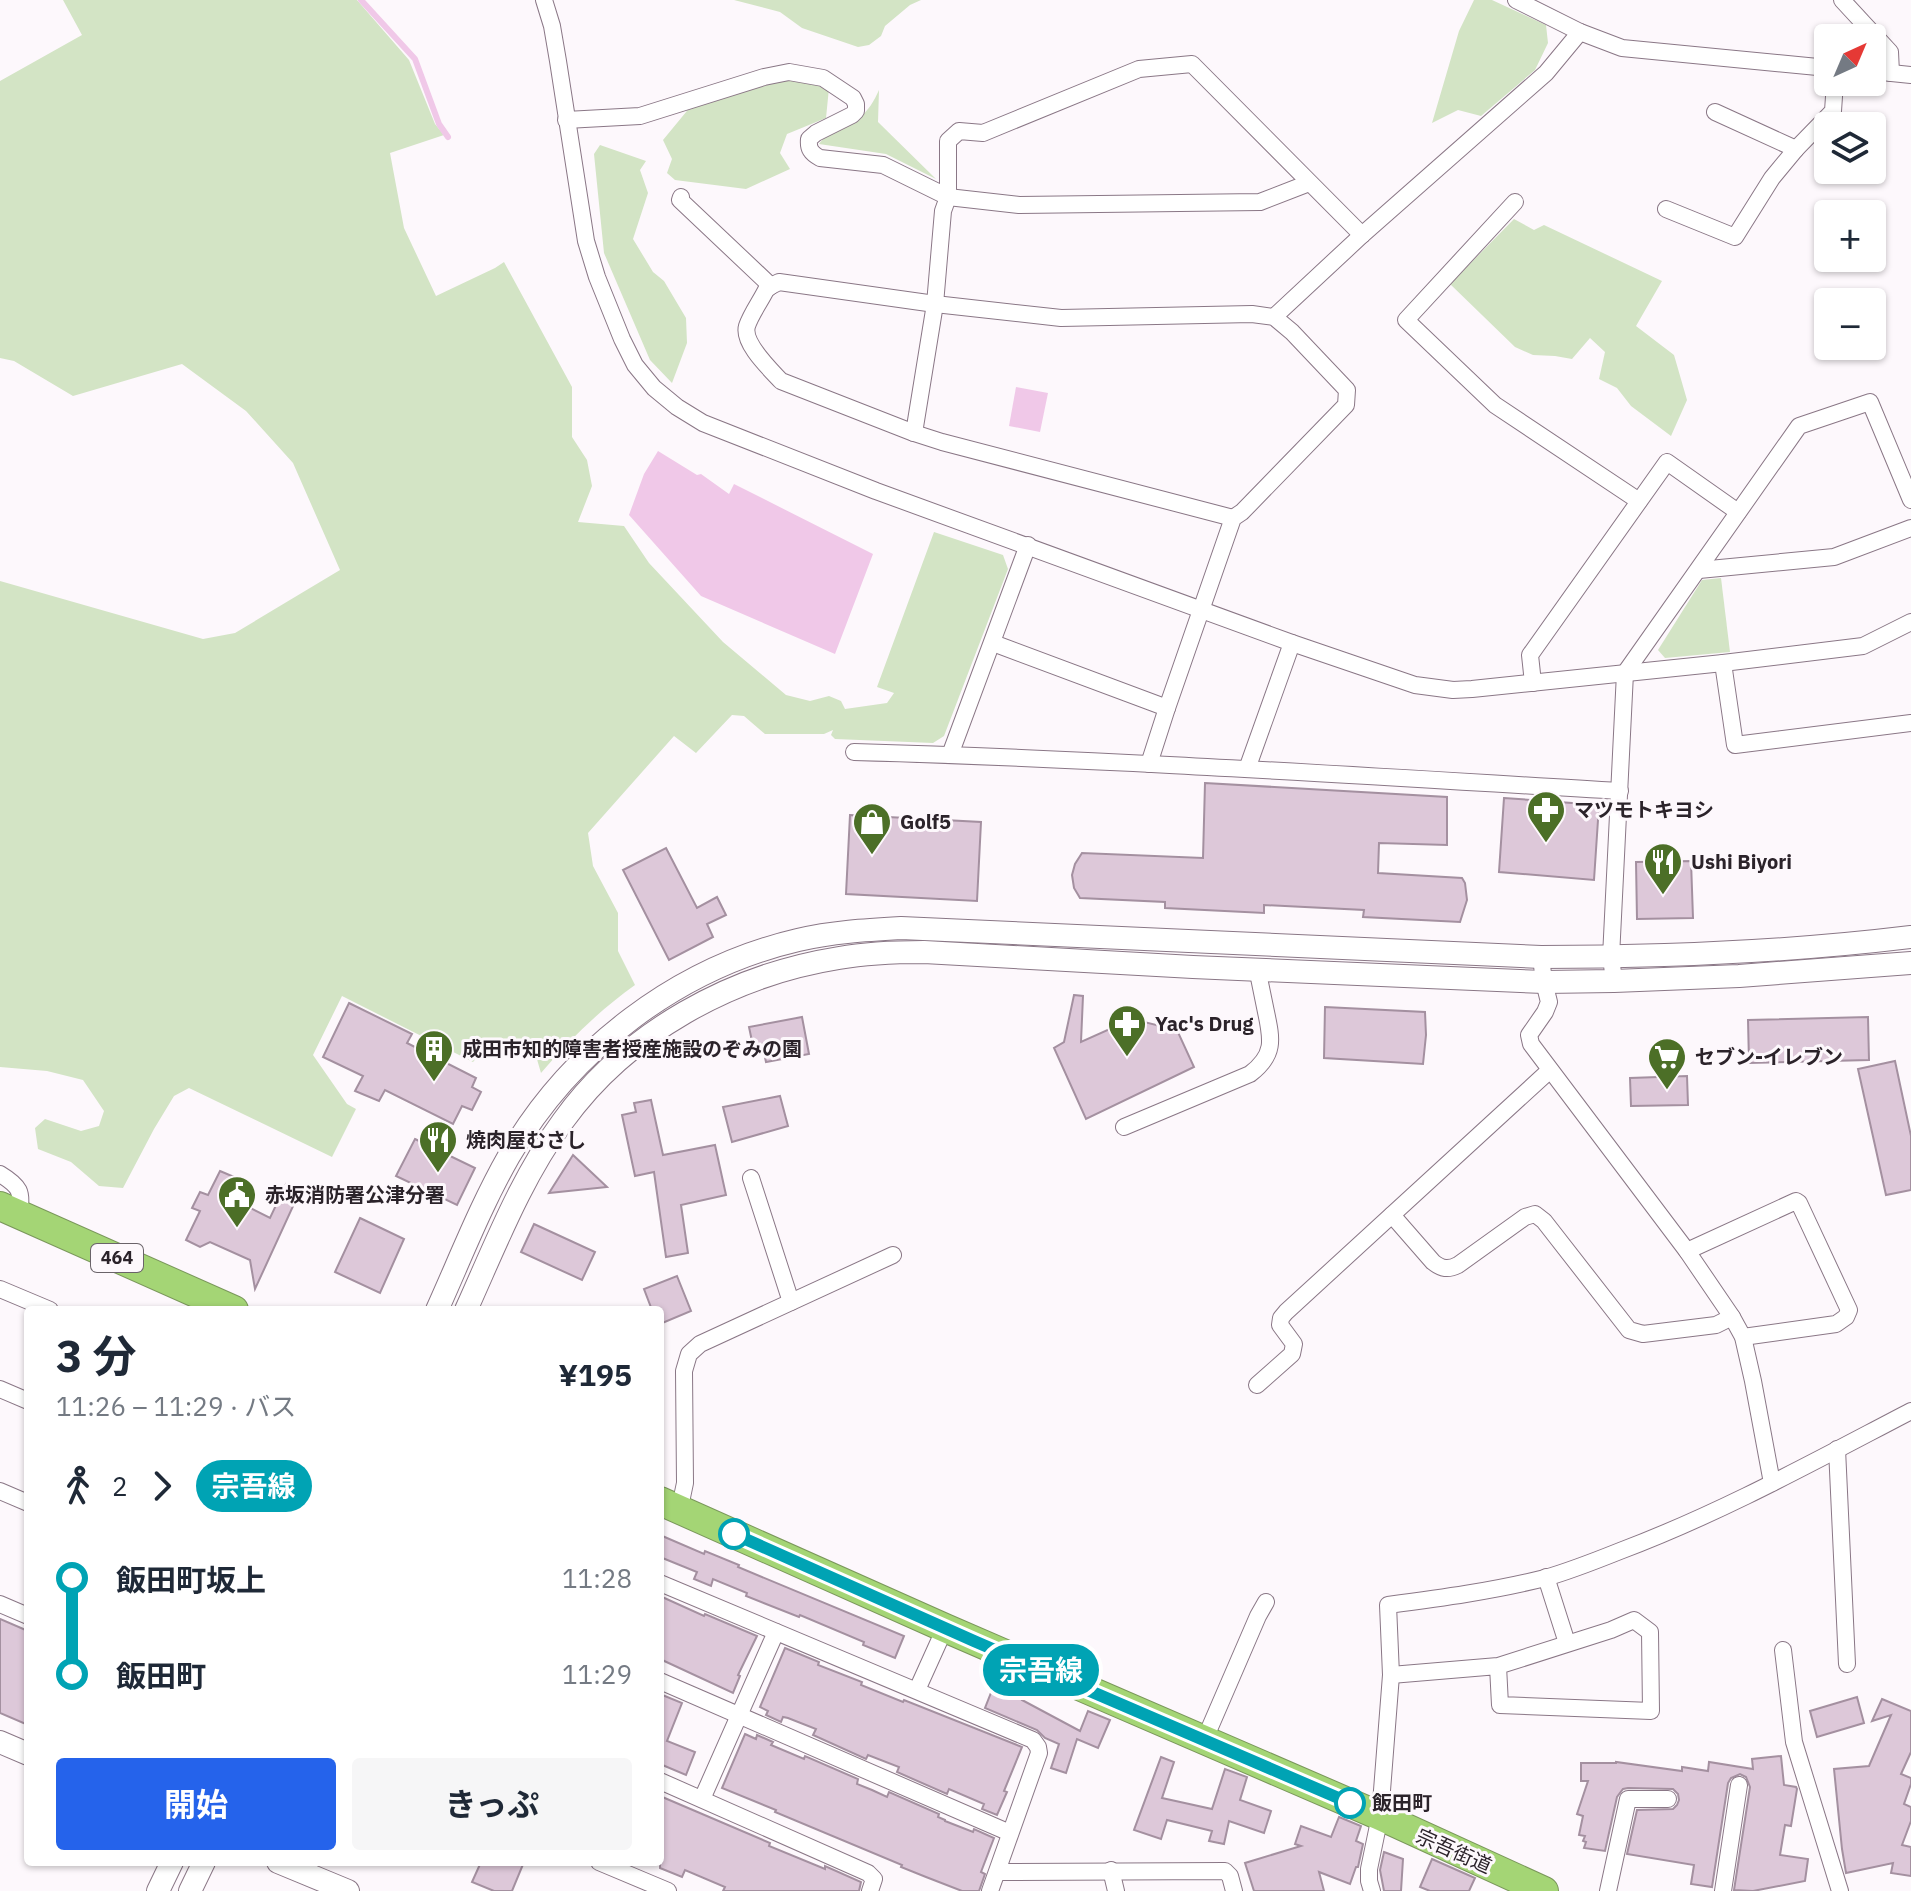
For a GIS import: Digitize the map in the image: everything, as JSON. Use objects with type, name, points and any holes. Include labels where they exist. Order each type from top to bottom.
[{"type":"highway","name":"464","points":[[9,1210],[225,1306]]},
{"type":"highway","name":"宗吾街道","points":[[669,1505],[1380,1816],[1544,1891]]},
{"type":"street","points":[[544,0],[552,26],[586,241],[597,277],[635,365],[654,388],[703,423],[876,491],[1415,685],[1453,690],[1863,646],[1911,622]]},
{"type":"street","points":[[1516,0],[1580,32],[1622,48],[1814,67]]},
{"type":"street","points":[[1842,0],[1890,52],[1891,73]]},
{"type":"street","points":[[1274,317],[1546,73],[1580,32]]},
{"type":"street","points":[[914,433],[935,304],[943,211],[948,197],[948,141],[959,131],[983,133],[1139,69],[1192,64],[1362,235]]},
{"type":"street","points":[[566,120],[640,116],[789,72],[823,78],[853,98],[856,104],[852,115],[809,139],[812,153],[820,158],[883,165],[948,197],[1019,205],[1260,202],[1309,183]]},
{"type":"street","points":[[1886,72],[1911,75]]},
{"type":"street","points":[[1666,209],[1735,237],[1772,178],[1833,111],[1834,96]]},
{"type":"street","points":[[1715,112],[1796,149]]},
{"type":"street","points":[[681,197],[680,200],[771,286]]},
{"type":"street","points":[[1515,202],[1406,320],[1495,405],[1639,501]]},
{"type":"street","points":[[1149,764],[1233,518],[1346,405],[1347,390],[1274,317],[1252,314],[1061,318],[779,282],[766,290],[746,329],[747,340],[781,381],[914,433],[1233,518]]},
{"type":"street","points":[[1614,981],[1611,957],[1625,673],[1799,426],[1870,402],[1911,500]]},
{"type":"street","points":[[1533,683],[1530,655],[1667,462],[1738,512]]},
{"type":"street","points":[[1699,570],[1834,557],[1911,528]]},
{"type":"street","points":[[950,755],[1028,545]]},
{"type":"street","points":[[993,643],[1167,708]]},
{"type":"street","points":[[1247,769],[1292,643]]},
{"type":"street","points":[[1723,663],[1735,745],[1911,723]]},
{"type":"street","points":[[854,752],[1149,764],[1620,791]]},
{"type":"street","points":[[439,1306],[510,1156],[548,1099],[571,1073],[599,1045],[668,993],[732,961],[798,940],[836,933],[901,928],[1541,957],[1611,957],[1828,947],[1911,937]]},
{"type":"street","points":[[468,1306],[514,1201],[536,1162],[563,1120],[604,1073],[626,1053],[686,1011],[765,976],[805,965],[884,953],[924,952],[1544,982],[1739,976],[1911,963]]},
{"type":"street","points":[[1541,957],[1549,1002],[1529,1035],[1531,1044],[1687,1251],[1743,1337],[1772,1483]]},
{"type":"street","points":[[1124,1127],[1250,1074],[1263,1062],[1268,1055],[1271,1038],[1257,968]]},
{"type":"street","points":[[1257,1385],[1292,1354],[1294,1344],[1280,1325],[1286,1312],[1550,1070]]},
{"type":"street","points":[[0,1174],[19,1189],[22,1198],[9,1210]]},
{"type":"street","points":[[751,1178],[791,1302]]},
{"type":"street","points":[[1687,1251],[1796,1201],[1799,1203],[1849,1310],[1846,1317],[1836,1324],[1743,1337]]},
{"type":"street","points":[[1392,1215],[1433,1262],[1445,1268],[1458,1265],[1525,1217],[1535,1214],[1544,1221],[1629,1330],[1643,1334],[1716,1325],[1732,1317]]},
{"type":"street","points":[[669,1505],[681,1502],[685,1483],[684,1371],[689,1354],[700,1344],[893,1255]]},
{"type":"street","points":[[0,1289],[40,1306]]},
{"type":"street","points":[[0,1389],[24,1399]]},
{"type":"street","points":[[1372,1891],[1369,1869],[1380,1816],[1391,1675],[1388,1605],[1460,1595],[1546,1577],[1654,1538],[1772,1483],[1911,1411]]},
{"type":"street","points":[[1837,1449],[1847,1664]]},
{"type":"street","points":[[0,1491],[24,1501]]},
{"type":"street","points":[[1546,1577],[1567,1643]]},
{"type":"street","points":[[664,1585],[1033,1740],[1039,1753],[990,1891]]},
{"type":"street","points":[[1204,1741],[1266,1602]]},
{"type":"street","points":[[0,1604],[24,1614]]},
{"type":"street","points":[[1391,1675],[1498,1666],[1634,1620],[1650,1632],[1651,1711],[1500,1705],[1498,1666]]},
{"type":"street","points":[[917,1690],[945,1628]]},
{"type":"street","points":[[702,1799],[776,1632]]},
{"type":"street","points":[[1783,1650],[1794,1742],[1840,1891]]},
{"type":"street","points":[[664,1683],[1010,1833]]},
{"type":"street","points":[[0,1742],[24,1752]]},
{"type":"street","points":[[664,1783],[868,1873],[874,1879],[870,1891]]},
{"type":"street","points":[[1723,1891],[1739,1785]]},
{"type":"street","points":[[1608,1891],[1628,1799],[1668,1799]]},
{"type":"street","points":[[158,1891],[170,1866]]},
{"type":"street","points":[[190,1891],[202,1866]]},
{"type":"street","points":[[288,1866],[348,1891]]},
{"type":"street","points":[[609,1866],[668,1891]]},
{"type":"street","points":[[1111,1870],[1116,1891]]},
{"type":"street","points":[[998,1872],[1225,1871],[1230,1876],[1234,1891]]},
{"type":"green space","points":[[63,0],[357,0],[409,60],[435,124],[444,135],[390,153],[404,228],[436,296],[504,262],[572,387],[572,437],[587,460],[592,486],[578,522],[624,526],[649,563],[723,642],[786,695],[810,701],[829,696],[841,701],[845,709],[887,703],[894,693],[877,687],[934,532],[1003,555],[1008,569],[944,736],[933,743],[835,739],[831,735],[833,730],[824,734],[765,734],[744,716],[732,715],[696,753],[674,736],[588,833],[593,866],[618,913],[618,951],[635,985],[585,1026],[541,1073],[536,1056],[530,1050],[514,1059],[491,1041],[473,1062],[342,996],[313,1055],[347,1104],[356,1109],[332,1157],[189,1088],[174,1096],[123,1188],[99,1186],[71,1162],[38,1149],[35,1128],[45,1119],[81,1131],[99,1126],[104,1111],[83,1080],[47,1071],[0,1067],[0,581],[203,639],[235,633],[340,570],[293,463],[246,411],[182,364],[73,396],[14,361],[0,358],[0,81],[82,35]]},
{"type":"green space","points":[[734,0],[921,0],[885,26],[881,36],[869,45],[858,47],[802,28],[780,12]]},
{"type":"green space","points":[[1474,0],[1492,0],[1546,25],[1548,43],[1535,70],[1481,116],[1458,110],[1432,123],[1459,31]]},
{"type":"green space","points":[[791,79],[829,88],[826,118],[787,134],[780,153],[790,169],[746,189],[675,180],[667,173],[672,159],[663,140],[691,106]]},
{"type":"green space","points":[[879,90],[878,122],[936,179],[886,154],[819,144],[863,115]]},
{"type":"green space","points":[[600,145],[646,161],[640,170],[648,193],[633,239],[686,318],[687,343],[672,383],[650,360],[604,253],[594,154]]},
{"type":"green space","points":[[1514,219],[1534,230],[1544,225],[1662,281],[1636,326],[1674,355],[1687,400],[1671,436],[1631,406],[1617,388],[1599,379],[1605,352],[1590,338],[1572,359],[1533,355],[1515,347],[1450,284]]},
{"type":"green space","points":[[1721,578],[1730,652],[1665,658],[1658,650],[1702,580]]},
{"type":"shaded area","points":[[1016,387],[1048,393],[1040,432],[1009,426]]},
{"type":"shaded area","points":[[658,451],[697,475],[701,474],[729,494],[734,484],[873,554],[835,654],[701,596],[629,515],[644,474]]},
{"type":"building","points":[[1205,783],[1447,797],[1447,845],[1379,843],[1378,873],[1462,878],[1467,900],[1460,922],[1363,917],[1364,910],[1264,905],[1264,913],[1165,908],[1165,902],[1080,898],[1072,875],[1082,853],[1203,858]]},
{"type":"building","points":[[1504,798],[1599,805],[1594,880],[1499,872]]},
{"type":"building","points":[[850,815],[981,822],[977,901],[846,894]]},
{"type":"building","points":[[666,848],[697,908],[717,897],[726,915],[707,924],[713,937],[669,960],[623,870]]},
{"type":"building","points":[[1691,861],[1693,918],[1637,919],[1636,862]]},
{"type":"building","points":[[1074,995],[1083,996],[1081,1042],[1132,1019],[1177,1030],[1194,1067],[1086,1119],[1054,1048],[1064,1042]]},
{"type":"building","points":[[349,1003],[412,1034],[407,1043],[476,1078],[472,1087],[481,1092],[472,1110],[462,1106],[453,1124],[385,1090],[379,1101],[355,1091],[363,1076],[323,1057]]},
{"type":"building","points":[[1325,1007],[1425,1012],[1423,1064],[1324,1058]]},
{"type":"building","points":[[802,1017],[809,1054],[766,1062],[762,1044],[753,1046],[749,1027]]},
{"type":"building","points":[[1868,1017],[1869,1060],[1749,1063],[1748,1020]]},
{"type":"building","points":[[1895,1061],[1911,1136],[1911,1190],[1886,1195],[1858,1069]]},
{"type":"building","points":[[1687,1076],[1688,1105],[1631,1106],[1630,1078]]},
{"type":"building","points":[[780,1096],[788,1126],[732,1142],[723,1107]]},
{"type":"building","points":[[651,1100],[663,1155],[715,1145],[726,1195],[681,1205],[688,1253],[666,1257],[654,1172],[635,1176],[622,1115],[636,1112],[634,1103]]},
{"type":"building","points":[[415,1139],[475,1168],[457,1205],[396,1176]]},
{"type":"building","points":[[573,1155],[607,1187],[549,1193]]},
{"type":"building","name":"赤坂消防署公津分署","points":[[220,1171],[239,1179],[231,1198],[270,1218],[286,1184],[300,1191],[255,1289],[250,1260],[210,1242],[200,1247],[186,1240],[200,1211],[192,1208],[200,1192],[208,1195]]},
{"type":"building","points":[[360,1218],[404,1239],[380,1293],[335,1272]]},
{"type":"building","points":[[534,1224],[595,1252],[582,1280],[521,1252]]},
{"type":"building","points":[[677,1276],[691,1311],[664,1322],[664,1306],[650,1306],[644,1289]]},
{"type":"building","points":[[664,1537],[739,1565],[904,1636],[895,1658],[800,1615],[746,1596],[747,1593],[713,1579],[711,1586],[694,1579],[697,1572],[664,1559]]},
{"type":"building","points":[[664,1598],[757,1636],[733,1693],[664,1661]]},
{"type":"building","points":[[0,1619],[24,1629],[24,1723],[0,1713]]},
{"type":"building","points":[[785,1648],[862,1682],[861,1685],[1022,1747],[997,1815],[982,1809],[984,1804],[949,1789],[947,1794],[897,1772],[899,1767],[868,1755],[866,1759],[813,1735],[816,1729],[788,1718],[783,1717],[781,1722],[766,1715],[768,1711],[760,1707]]},
{"type":"building","points":[[996,1680],[1026,1692],[1022,1700],[1080,1731],[1088,1711],[1110,1720],[1098,1748],[1077,1739],[1066,1773],[1051,1768],[1059,1744],[1045,1738],[1037,1730],[985,1708]]},
{"type":"building","points":[[664,1696],[682,1703],[667,1741],[695,1752],[686,1775],[664,1766]]},
{"type":"building","points":[[1857,1697],[1864,1723],[1817,1737],[1810,1711]]},
{"type":"building","points":[[1882,1699],[1911,1711],[1911,1752],[1901,1774],[1911,1778],[1904,1804],[1911,1807],[1911,1821],[1902,1845],[1911,1847],[1911,1876],[1891,1873],[1893,1863],[1846,1873],[1842,1849],[1834,1769],[1869,1766],[1891,1715],[1872,1721]]},
{"type":"building","points":[[745,1734],[756,1739],[757,1735],[773,1742],[771,1745],[858,1779],[857,1784],[887,1797],[889,1792],[939,1814],[938,1817],[945,1821],[994,1838],[981,1872],[985,1874],[979,1891],[962,1891],[901,1867],[722,1788]]},
{"type":"building","points":[[1781,1756],[1784,1785],[1797,1789],[1791,1826],[1785,1825],[1780,1855],[1808,1859],[1805,1881],[1753,1891],[1734,1890],[1750,1787],[1746,1777],[1740,1774],[1728,1783],[1712,1887],[1691,1884],[1694,1865],[1627,1854],[1637,1810],[1673,1809],[1679,1800],[1673,1789],[1623,1789],[1617,1797],[1605,1851],[1584,1848],[1585,1836],[1579,1835],[1583,1816],[1577,1814],[1588,1781],[1581,1781],[1581,1763],[1616,1762],[1682,1771],[1682,1767],[1708,1771],[1709,1762],[1753,1769],[1752,1759]]},
{"type":"building","points":[[1161,1757],[1174,1762],[1162,1798],[1212,1809],[1225,1769],[1247,1777],[1240,1800],[1271,1811],[1264,1833],[1229,1821],[1224,1844],[1209,1841],[1212,1831],[1167,1820],[1161,1839],[1134,1830]]},
{"type":"building","points":[[664,1798],[770,1843],[769,1846],[861,1882],[859,1891],[723,1891],[725,1887],[685,1870],[682,1877],[660,1868],[664,1866]]},
{"type":"building","points":[[1339,1817],[1361,1826],[1356,1841],[1363,1844],[1350,1884],[1319,1872],[1324,1891],[1254,1891],[1245,1863],[1301,1846],[1295,1844],[1301,1826],[1331,1837]]},
{"type":"building","points":[[1384,1852],[1403,1859],[1401,1891],[1384,1891],[1380,1870]]},
{"type":"building","points":[[1432,1859],[1475,1878],[1469,1891],[1430,1891],[1420,1887]]},
{"type":"building","points":[[479,1866],[522,1866],[512,1891],[494,1891],[472,1882]]},
{"type":"waterway","points":[[361,0],[415,59],[439,124],[448,137]]},
{"type":"bus line","name":"宗吾線","points":[[734,1534],[1350,1803]]},
{"type":"place","name":"マツモトキヨシ","points":[[1546,844]]},
{"type":"place","name":"Golf5","points":[[872,856]]},
{"type":"place","name":"Ushi Biyori","points":[[1663,896]]},
{"type":"place","name":"Yac's Drug","points":[[1127,1058]]},
{"type":"place","name":"成田市知的障害者授産施設のぞみの園","points":[[434,1083]]},
{"type":"place","name":"セブン-イレブン","points":[[1667,1091]]},
{"type":"place","name":"焼肉屋むさし","points":[[438,1174]]},
{"type":"place","name":"赤坂消防署公津分署","points":[[237,1229]]},
{"type":"place","name":"飯田町","points":[[1350,1803]]}]
